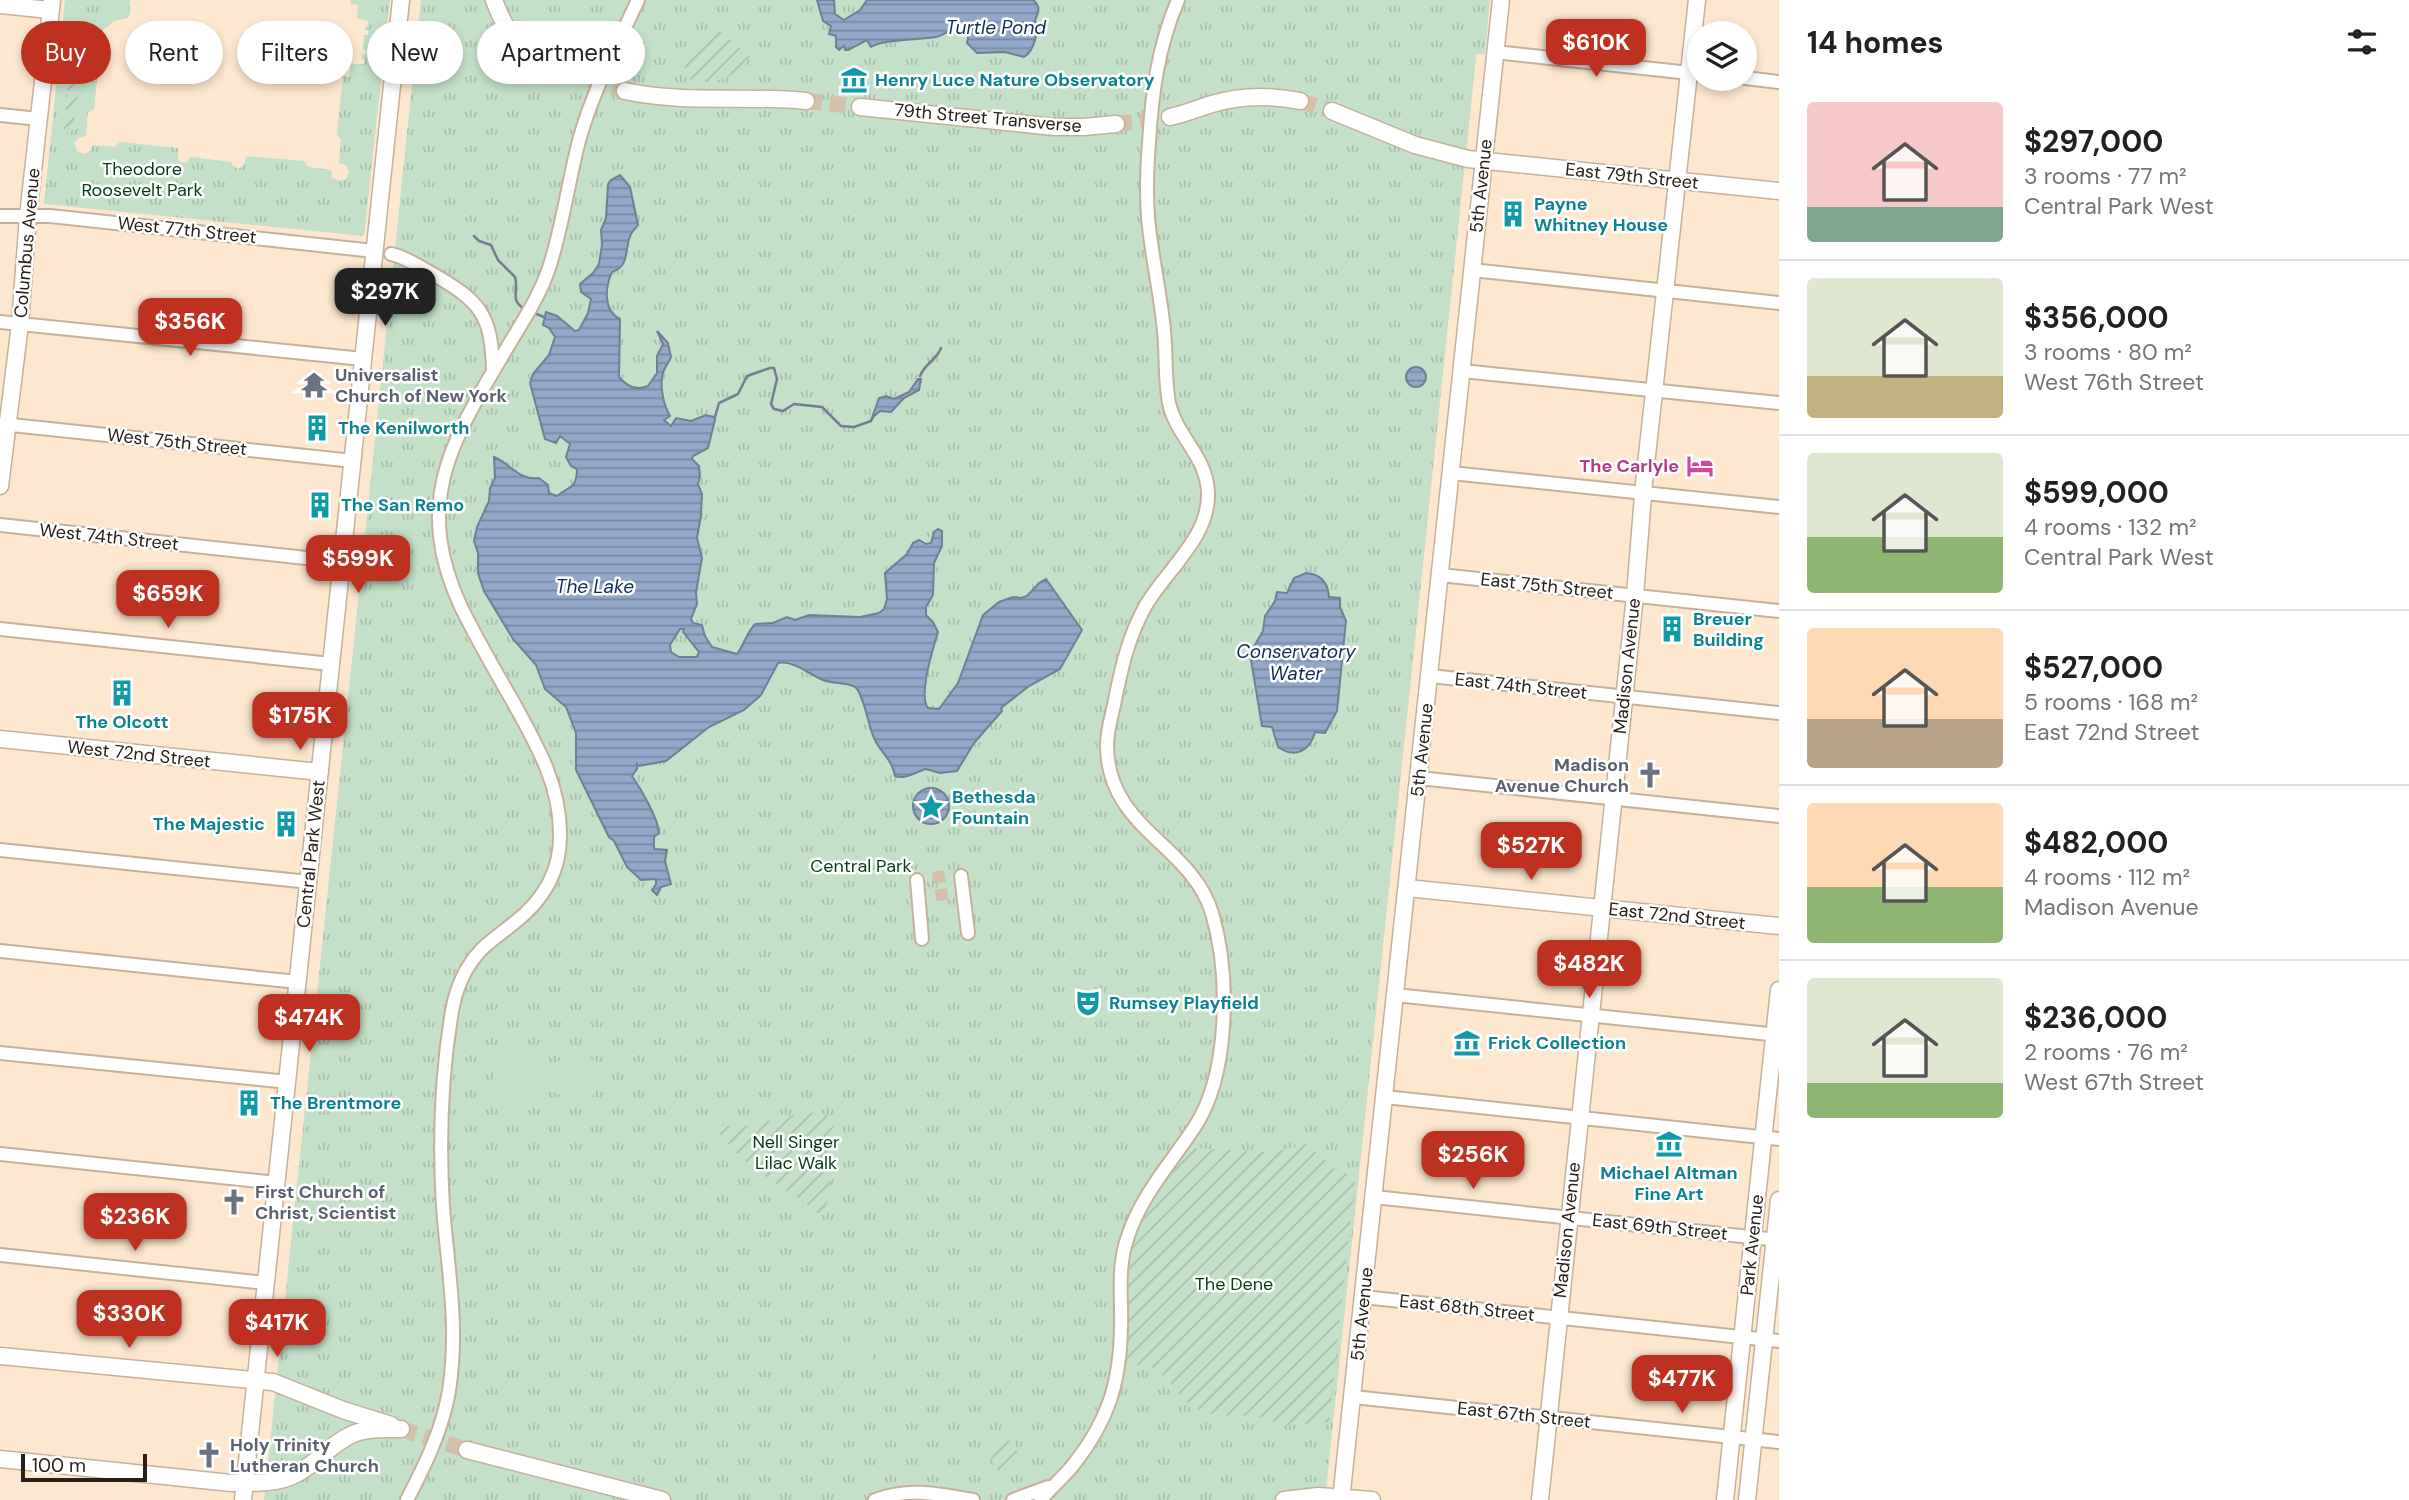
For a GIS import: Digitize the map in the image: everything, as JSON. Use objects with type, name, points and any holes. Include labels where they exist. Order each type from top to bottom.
[{"type":"main road","name":"Central Park West","points":[[244,1492],[401,0]]},
{"type":"main road","points":[[494,0],[503,21]]},
{"type":"main road","name":"5th Avenue","points":[[1342,1499],[1501,0]]},
{"type":"main road","name":"Madison Avenue","points":[[1696,21],[1697,0]]},
{"type":"main road","points":[[0,5],[51,5]]},
{"type":"main road","name":"Columbus Avenue","points":[[0,486],[4,424],[20,324],[28,216],[51,5]]},
{"type":"main road","name":"Madison Avenue","points":[[1539,1500],[1676,180],[1691,91]]},
{"type":"main road","points":[[625,92],[685,100],[766,98],[806,102]]},
{"type":"main road","points":[[1170,117],[1214,103],[1242,98],[1271,97],[1300,101]]},
{"type":"main road","name":"79th Street Transverse","points":[[859,107],[1054,127],[1116,124]]},
{"type":"main road","points":[[1332,111],[1428,149],[1484,161]]},
{"type":"main road","name":"East 79th Street","points":[[1484,161],[1779,191]]},
{"type":"main road","name":"West 72nd Street","points":[[0,739],[320,772]]},
{"type":"main road","name":"East 72nd Street","points":[[1407,887],[1779,926]]},
{"type":"main road","name":"Park Avenue","points":[[1725,1500],[1753,1237],[1771,1138],[1779,990]]},
{"type":"main road","name":"Park Avenue","points":[[1747,1500],[1754,1439],[1772,1340],[1779,1199]]},
{"type":"main road","points":[[0,1356],[281,1384],[324,1403],[401,1429],[368,1430],[350,1435],[307,1468],[244,1492],[0,1459]]},
{"type":"main road","points":[[467,1450],[662,1500]]},
{"type":"main road","points":[[1284,1500],[1306,1496],[1372,1500]]},
{"type":"street","points":[[407,1500],[428,1460],[439,1431],[449,1391],[452,1360],[453,1303],[445,1233],[440,1126],[454,1003],[462,979],[475,957],[540,899],[555,872],[560,846],[559,814],[552,780],[536,744],[461,607],[446,570],[440,543],[439,504],[449,456],[458,433],[529,310],[548,269],[590,106],[638,0]]},
{"type":"street","points":[[1041,1500],[1088,1444],[1107,1411],[1116,1385],[1120,1344],[1120,1273],[1127,1237],[1143,1200],[1193,1129],[1208,1101],[1220,1057],[1222,992],[1217,934],[1204,891],[1182,862],[1136,821],[1115,783],[1107,744],[1127,646],[1155,590],[1195,535],[1207,503],[1208,490],[1201,463],[1170,407],[1164,329],[1147,204],[1154,80],[1161,46],[1178,0]]},
{"type":"street","points":[[1496,52],[1687,72]]},
{"type":"street","points":[[1757,79],[1779,82]]},
{"type":"street","points":[[0,115],[39,119]]},
{"type":"street","name":"West 77th Street","points":[[0,216],[45,215],[374,251]]},
{"type":"street","points":[[396,255],[447,283],[474,303],[485,319],[492,348],[493,372]]},
{"type":"street","points":[[1472,271],[1779,303]]},
{"type":"street","points":[[0,322],[363,359]]},
{"type":"street","points":[[1462,370],[1779,404]]},
{"type":"street","name":"West 75th Street","points":[[4,424],[353,461]]},
{"type":"street","points":[[1451,473],[1779,508]]},
{"type":"street","name":"West 74th Street","points":[[0,525],[343,562]]},
{"type":"street","name":"East 75th Street","points":[[1440,575],[1779,611]]},
{"type":"street","points":[[0,629],[331,664]]},
{"type":"street","name":"East 74th Street","points":[[1430,677],[1779,713]]},
{"type":"street","points":[[1419,778],[1779,816]]},
{"type":"street","points":[[0,850],[309,882]]},
{"type":"street","points":[[961,876],[968,933]]},
{"type":"street","points":[[916,880],[922,939]]},
{"type":"street","points":[[0,951],[298,982]]},
{"type":"street","points":[[1395,995],[1777,1035]]},
{"type":"street","points":[[0,1053],[288,1082]]},
{"type":"street","points":[[1384,1097],[1771,1138]]},
{"type":"street","points":[[0,1154],[277,1183]]},
{"type":"street","name":"East 69th Street","points":[[1374,1197],[1777,1239]]},
{"type":"street","points":[[0,1255],[266,1283]]},
{"type":"street","name":"East 68th Street","points":[[1363,1297],[1772,1340]]},
{"type":"street","name":"East 67th Street","points":[[1353,1397],[1779,1442]]},
{"type":"street","points":[[1013,1500],[1030,1496],[1055,1483]]},
{"type":"street","points":[[874,1500],[898,1493],[914,1492],[966,1499]]},
{"type":"green space","name":"Theodore Roosevelt Park","points":[[65,0],[130,0],[128,18],[111,24],[111,21],[63,21]]},
{"type":"green space","name":"Theodore Roosevelt Park","points":[[351,0],[390,0],[388,21],[357,18],[358,5],[350,4]]},
{"type":"green space","name":"Central Park","points":[[421,0],[1490,0],[1485,54],[1477,54],[1476,58],[1325,1500],[264,1500],[412,84],[463,84],[463,21],[419,21]]},
{"type":"green space","points":[[716,28],[750,56],[744,65],[731,75],[708,82],[691,80],[685,71],[687,58]]},
{"type":"green space","name":"Theodore Roosevelt Park","points":[[364,35],[367,35],[367,84],[381,84],[364,236],[44,204],[56,84],[97,84],[94,109],[88,113],[86,136],[78,138],[74,143],[78,152],[84,154],[90,151],[93,145],[115,147],[120,142],[178,148],[178,159],[181,162],[186,163],[191,157],[232,162],[238,169],[244,165],[246,156],[304,161],[308,167],[331,170],[332,178],[340,181],[346,179],[349,173],[346,165],[339,163],[341,140],[337,135],[342,84],[353,84],[353,64],[364,64]]},
{"type":"green space","points":[[68,84],[79,84],[73,129],[63,138]]},
{"type":"green space","points":[[567,1046],[608,1068],[585,1109],[545,1087]]},
{"type":"green space","points":[[508,1050],[549,1072],[527,1113],[486,1091]]},
{"type":"green space","name":"Nell Singer Lilac Walk","points":[[803,1112],[820,1113],[833,1117],[834,1121],[832,1174],[825,1216],[754,1168],[722,1138],[714,1126],[749,1126]]},
{"type":"green space","name":"The Dene","points":[[1307,1144],[1336,1170],[1351,1175],[1355,1180],[1329,1422],[1285,1426],[1258,1416],[1204,1412],[1184,1401],[1155,1368],[1124,1362],[1125,1271],[1135,1229],[1154,1193],[1186,1148],[1272,1152]]},
{"type":"green space","points":[[863,1326],[882,1384],[866,1389],[848,1331]]},
{"type":"green space","points":[[1002,1438],[1014,1443],[1019,1457],[1015,1469],[1006,1474],[998,1471],[991,1457],[994,1444]]},
{"type":"water","name":"Turtle Pond","points":[[817,0],[834,0],[835,14],[844,20],[860,10],[867,0],[1033,0],[1038,9],[1035,20],[1036,34],[1031,50],[1024,57],[1005,52],[977,53],[967,43],[970,28],[965,23],[936,37],[893,41],[871,47],[867,40],[848,50],[845,50],[844,46],[839,50],[836,47],[836,36],[829,34],[831,26],[823,21]]},
{"type":"water","name":"The Lake","points":[[620,175],[630,187],[638,225],[629,239],[625,261],[612,272],[607,291],[608,305],[620,319],[619,377],[632,387],[648,386],[657,373],[657,356],[663,344],[657,331],[668,343],[671,357],[662,379],[663,399],[670,416],[664,420],[671,426],[676,418],[691,421],[706,415],[715,417],[708,448],[692,459],[699,466],[698,484],[702,494],[697,538],[702,558],[696,592],[697,604],[691,619],[693,623],[702,625],[712,647],[737,654],[755,624],[773,623],[787,617],[795,620],[809,615],[860,617],[879,613],[884,609],[887,599],[885,573],[907,554],[913,543],[919,540],[926,544],[931,543],[934,532],[938,529],[942,531],[942,546],[934,563],[933,595],[926,607],[926,615],[938,632],[925,683],[925,702],[928,708],[939,709],[958,683],[983,615],[999,602],[1027,596],[1046,579],[1082,630],[1060,669],[1029,686],[1001,708],[1002,711],[974,743],[957,771],[940,773],[926,769],[906,776],[895,776],[874,738],[861,696],[855,687],[823,680],[801,668],[778,663],[761,695],[744,710],[709,727],[666,761],[639,766],[637,764],[632,776],[658,827],[659,833],[654,837],[654,849],[667,850],[665,861],[671,884],[661,887],[657,895],[652,890],[656,879],[641,880],[627,867],[614,841],[609,837],[576,770],[576,733],[566,707],[545,689],[536,665],[513,639],[484,591],[478,573],[478,553],[474,541],[495,478],[494,457],[526,477],[539,478],[548,485],[549,493],[557,496],[576,480],[577,469],[571,466],[566,457],[570,444],[560,436],[556,443],[545,439],[530,383],[533,374],[549,355],[555,337],[549,328],[543,325],[546,312],[557,316],[575,331],[579,330],[588,313],[591,299],[581,292],[580,284],[599,264],[601,230],[606,218],[608,184]],"holes":[[[680,629],[684,629],[683,632],[699,652],[697,657],[679,657],[671,652],[670,645]]]},
{"type":"water","points":[[1416,367],[1423,370],[1426,377],[1423,384],[1416,387],[1409,384],[1406,377],[1409,370]]},
{"type":"water","points":[[918,379],[921,379],[919,390],[904,398],[891,412],[880,411],[872,418],[879,398],[886,396],[894,399],[909,392]]},
{"type":"water","name":"Conservatory Water","points":[[1306,573],[1323,580],[1329,597],[1340,598],[1340,607],[1346,621],[1337,711],[1325,733],[1315,732],[1310,744],[1296,753],[1278,747],[1272,727],[1262,726],[1251,660],[1253,648],[1263,631],[1265,616],[1275,601],[1277,592],[1287,593],[1294,578]]},
{"type":"water","name":"Bethesda Fountain","points":[[931,788],[944,793],[949,806],[944,819],[931,824],[918,819],[913,806],[918,793]]},
{"type":"waterway","points":[[474,236],[491,245],[498,260],[515,277],[516,299],[525,309]]},
{"type":"waterway","points":[[534,313],[544,317]]},
{"type":"waterway","points":[[920,376],[941,348]]},
{"type":"waterway","points":[[715,417],[719,403],[738,394],[747,376],[770,368],[774,368],[777,379],[771,404],[774,409],[783,411],[794,404],[822,407],[841,426],[854,427],[871,421],[873,417]]},
{"type":"tunnel","points":[[604,84],[625,91]]},
{"type":"tunnel","points":[[806,101],[860,107]]},
{"type":"tunnel","points":[[1300,101],[1332,111]]},
{"type":"tunnel","points":[[1116,124],[1170,117]]},
{"type":"tunnel","points":[[938,871],[943,905]]},
{"type":"tunnel","points":[[401,1429],[467,1450]]},
{"type":"place","name":"Henry Luce Nature Observatory","points":[[854,80]]},
{"type":"place","name":"Payne Whitney House","points":[[1513,214]]},
{"type":"place","name":"Universalist Church of New York","points":[[314,385]]},
{"type":"place","name":"The Kenilworth","points":[[317,428]]},
{"type":"place","name":"The Carlyle","points":[[1700,466]]},
{"type":"place","name":"The San Remo","points":[[320,505]]},
{"type":"place","name":"Breuer Building","points":[[1672,629]]},
{"type":"place","name":"The Olcott","points":[[122,693]]},
{"type":"place","name":"Madison Avenue Church","points":[[1650,775]]},
{"type":"place","name":"Bethesda Fountain","points":[[931,807]]},
{"type":"place","name":"The Majestic","points":[[286,824]]},
{"type":"place","name":"Rumsey Playfield","points":[[1088,1003]]},
{"type":"place","name":"Frick Collection","points":[[1467,1043]]},
{"type":"place","name":"The Brentmore","points":[[249,1103]]},
{"type":"place","name":"Michael Altman Fine Art","points":[[1669,1144]]},
{"type":"place","name":"First Church of Christ, Scientist","points":[[234,1202]]},
{"type":"place","name":"Holy Trinity Lutheran Church","points":[[209,1455]]}]
